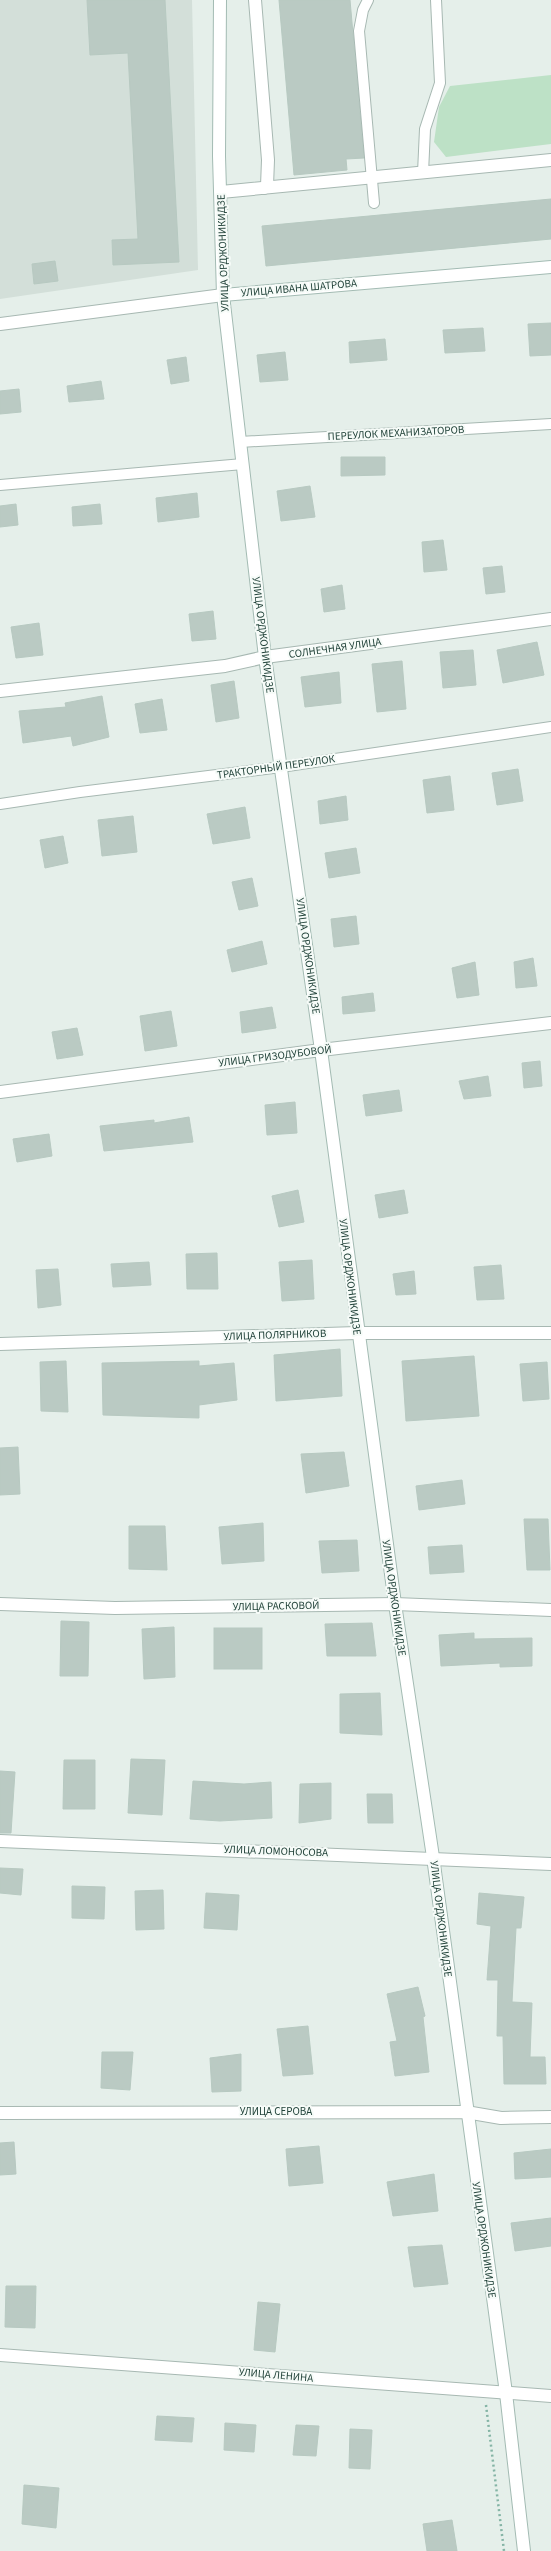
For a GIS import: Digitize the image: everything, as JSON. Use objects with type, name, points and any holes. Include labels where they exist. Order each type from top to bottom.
[{"type":"street","name":"УЛИЦА ОРДЖОНИКИДЗЕ","points":[[220,0],[223,295],[265,657],[321,1050],[357,1333],[394,1604],[433,1857],[466,2112],[506,2393],[524,2551]]},
{"type":"street","points":[[254,0],[268,160],[267,186],[264,188]]},
{"type":"street","points":[[221,192],[551,160]]},
{"type":"street","name":"УЛИЦА ИВАНА ШАТРОВА","points":[[0,324],[223,295],[551,267]]},
{"type":"street","name":"СОЛНЕЧНАЯ УЛИЦА","points":[[0,691],[225,666],[265,657],[551,619]]},
{"type":"street","name":"УЛИЦА ГРИЗОДУБОВОЙ","points":[[0,1092],[321,1050],[551,1023]]},
{"type":"street","name":"УЛИЦА ПОЛЯРНИКОВ","points":[[0,1344],[357,1333],[551,1333]]},
{"type":"street","name":"УЛИЦА РАСКОВОЙ","points":[[0,1604],[115,1608],[394,1604],[551,1610]]},
{"type":"street","name":"УЛИЦА ЛОМОНОСОВА","points":[[0,1841],[433,1857],[551,1864]]},
{"type":"street","name":"УЛИЦА СЕРОВА","points":[[0,2113],[466,2112],[501,2118],[551,2117]]},
{"type":"street","name":"УЛИЦА ЛЕНИНА","points":[[0,2355],[551,2396]]},
{"type":"lane","points":[[368,0],[363,10],[359,30],[374,203]]},
{"type":"lane","points":[[424,173],[425,129],[440,83],[436,0]]},
{"type":"lane","name":"ПЕРЕУЛОК МЕХАНИЗАТОРОВ","points":[[240,442],[551,424]]},
{"type":"lane","points":[[0,486],[243,464]]},
{"type":"lane","name":"ТРАКТОРНЫЙ ПЕРЕУЛОК","points":[[0,804],[80,792],[281,767],[551,727]]},
{"type":"path","points":[[485,2392],[504,2551]]},
{"type":"shaded area","points":[[0,0],[192,0],[198,270],[0,299]]},
{"type":"green space","points":[[551,75],[551,144],[446,157],[434,142],[439,107],[450,86]]},
{"type":"building","points":[[87,0],[165,0],[179,262],[113,265],[112,240],[138,239],[128,53],[90,55]]},
{"type":"building","points":[[279,0],[350,0],[364,158],[346,159],[347,170],[294,175]]},
{"type":"building","points":[[551,199],[551,239],[266,266],[262,226]]},
{"type":"building","points":[[55,261],[58,281],[34,284],[32,264]]},
{"type":"building","points":[[551,323],[551,355],[530,356],[528,324]]},
{"type":"building","points":[[483,328],[485,351],[445,353],[443,330]]},
{"type":"building","points":[[385,339],[387,360],[350,363],[349,342]]},
{"type":"building","points":[[285,352],[288,380],[260,382],[257,355]]},
{"type":"building","points":[[186,357],[189,381],[171,384],[167,360]]},
{"type":"building","points":[[101,381],[104,399],[69,402],[67,386]]},
{"type":"building","points":[[19,389],[21,412],[0,414],[0,391]]},
{"type":"building","points":[[341,457],[385,457],[385,475],[341,476]]},
{"type":"building","points":[[310,486],[315,517],[281,521],[277,491]]},
{"type":"building","points":[[197,493],[199,517],[158,522],[156,498]]},
{"type":"building","points":[[16,504],[18,525],[0,527],[0,506]]},
{"type":"building","points":[[100,504],[102,524],[73,526],[72,507]]},
{"type":"building","points":[[443,540],[447,570],[424,572],[422,542]]},
{"type":"building","points":[[502,566],[505,592],[486,594],[483,568]]},
{"type":"building","points":[[342,585],[345,609],[324,612],[321,589]]},
{"type":"building","points":[[213,611],[216,639],[192,641],[189,614]]},
{"type":"building","points":[[39,623],[43,655],[16,658],[11,627]]},
{"type":"building","points":[[537,642],[544,675],[503,683],[497,650]]},
{"type":"building","points":[[473,650],[476,685],[443,688],[440,652]]},
{"type":"building","points":[[402,661],[406,709],[377,712],[372,664]]},
{"type":"building","points":[[339,672],[341,703],[305,707],[301,677]]},
{"type":"building","points":[[234,681],[239,718],[216,722],[211,685]]},
{"type":"building","points":[[102,696],[109,737],[73,746],[71,736],[23,743],[19,711],[66,707],[65,703]]},
{"type":"building","points":[[162,699],[167,730],[140,733],[135,704]]},
{"type":"building","points":[[518,769],[523,801],[497,805],[492,773]]},
{"type":"building","points":[[450,776],[454,810],[427,813],[423,780]]},
{"type":"building","points":[[346,796],[348,820],[320,824],[318,801]]},
{"type":"building","points":[[245,807],[250,838],[213,844],[207,814]]},
{"type":"building","points":[[133,816],[137,852],[102,856],[98,820]]},
{"type":"building","points":[[63,836],[68,863],[45,868],[40,840]]},
{"type":"building","points":[[356,848],[360,873],[329,878],[325,853]]},
{"type":"building","points":[[252,878],[258,906],[239,910],[232,882]]},
{"type":"building","points":[[356,916],[359,944],[334,947],[331,919]]},
{"type":"building","points":[[262,941],[267,964],[232,972],[227,950]]},
{"type":"building","points":[[533,958],[537,986],[516,988],[514,962]]},
{"type":"building","points":[[475,962],[479,995],[457,998],[452,968]]},
{"type":"building","points":[[373,993],[375,1011],[343,1014],[342,997]]},
{"type":"building","points":[[272,1007],[276,1028],[242,1033],[240,1012]]},
{"type":"building","points":[[171,1011],[177,1046],[145,1051],[140,1016]]},
{"type":"building","points":[[77,1028],[83,1055],[57,1059],[52,1032]]},
{"type":"building","points":[[540,1061],[542,1086],[524,1088],[522,1063]]},
{"type":"building","points":[[488,1076],[491,1096],[464,1099],[459,1081]]},
{"type":"building","points":[[399,1090],[402,1111],[366,1116],[363,1095]]},
{"type":"building","points":[[295,1102],[297,1133],[267,1135],[265,1105]]},
{"type":"building","points":[[189,1117],[193,1142],[104,1151],[100,1126],[154,1120],[154,1123]]},
{"type":"building","points":[[49,1134],[52,1156],[17,1162],[13,1139]]},
{"type":"building","points":[[298,1190],[304,1222],[279,1227],[272,1196]]},
{"type":"building","points":[[404,1190],[408,1213],[379,1218],[375,1195]]},
{"type":"building","points":[[217,1253],[218,1289],[187,1289],[186,1254]]},
{"type":"building","points":[[312,1260],[314,1299],[282,1301],[279,1262]]},
{"type":"building","points":[[149,1262],[151,1285],[113,1287],[111,1264]]},
{"type":"building","points":[[501,1265],[504,1299],[477,1300],[474,1267]]},
{"type":"building","points":[[58,1269],[61,1305],[38,1308],[36,1270]]},
{"type":"building","points":[[414,1271],[416,1294],[396,1295],[393,1274]]},
{"type":"building","points":[[340,1349],[342,1396],[276,1401],[274,1355]]},
{"type":"building","points":[[474,1356],[479,1416],[406,1421],[402,1361]]},
{"type":"building","points":[[66,1361],[68,1412],[41,1411],[40,1362]]},
{"type":"building","points":[[199,1361],[199,1366],[234,1363],[237,1400],[199,1405],[199,1418],[103,1415],[102,1363]]},
{"type":"building","points":[[547,1362],[549,1399],[523,1401],[520,1364]]},
{"type":"building","points":[[18,1447],[20,1494],[0,1495],[0,1448]]},
{"type":"building","points":[[344,1452],[349,1486],[306,1493],[301,1454]]},
{"type":"building","points":[[462,1480],[465,1504],[419,1510],[416,1486]]},
{"type":"building","points":[[524,1519],[548,1519],[550,1570],[527,1570]]},
{"type":"building","points":[[263,1523],[264,1561],[222,1564],[219,1527]]},
{"type":"building","points":[[129,1526],[165,1526],[167,1570],[129,1569]]},
{"type":"building","points":[[357,1540],[359,1571],[322,1573],[319,1541]]},
{"type":"building","points":[[462,1545],[464,1572],[430,1574],[428,1547]]},
{"type":"building","points":[[61,1621],[89,1622],[88,1676],[60,1676]]},
{"type":"building","points":[[372,1623],[376,1656],[327,1656],[325,1624]]},
{"type":"building","points":[[174,1627],[175,1677],[144,1679],[142,1629]]},
{"type":"building","points":[[214,1628],[262,1628],[262,1669],[214,1669]]},
{"type":"building","points":[[474,1633],[474,1639],[532,1638],[532,1666],[500,1667],[500,1663],[441,1666],[439,1635]]},
{"type":"building","points":[[380,1693],[382,1735],[340,1733],[340,1694]]},
{"type":"building","points":[[131,1759],[165,1760],[162,1815],[128,1813]]},
{"type":"building","points":[[64,1760],[95,1760],[95,1809],[63,1809]]},
{"type":"building","points":[[0,1771],[15,1772],[11,1833],[0,1833]]},
{"type":"building","points":[[193,1781],[244,1784],[271,1782],[272,1818],[220,1821],[190,1819]]},
{"type":"building","points":[[331,1783],[331,1819],[299,1823],[300,1784]]},
{"type":"building","points":[[367,1794],[392,1794],[393,1823],[368,1823]]},
{"type":"building","points":[[0,1868],[23,1869],[21,1895],[0,1893]]},
{"type":"building","points":[[72,1886],[105,1887],[104,1919],[72,1918]]},
{"type":"building","points":[[163,1890],[164,1929],[136,1930],[135,1891]]},
{"type":"building","points":[[206,1893],[239,1895],[237,1930],[204,1928]]},
{"type":"building","points":[[479,1893],[524,1897],[521,1928],[516,1928],[512,2002],[532,2003],[530,2057],[545,2057],[546,2084],[504,2084],[503,2036],[497,2036],[498,1980],[487,1980],[491,1926],[477,1924]]},
{"type":"building","points":[[418,1987],[425,2016],[423,2017],[429,2072],[395,2076],[390,2042],[397,2041],[387,1994]]},
{"type":"building","points":[[308,2026],[313,2074],[283,2076],[277,2029]]},
{"type":"building","points":[[102,2052],[133,2052],[130,2090],[101,2088]]},
{"type":"building","points":[[241,2054],[241,2091],[212,2092],[210,2058]]},
{"type":"building","points":[[14,2142],[16,2174],[0,2175],[0,2143]]},
{"type":"building","points":[[319,2146],[323,2183],[289,2186],[286,2149]]},
{"type":"building","points":[[551,2149],[551,2177],[515,2179],[514,2153]]},
{"type":"building","points":[[434,2174],[438,2211],[393,2216],[387,2182]]},
{"type":"building","points":[[551,2218],[551,2246],[515,2251],[511,2223]]},
{"type":"building","points":[[442,2245],[448,2284],[414,2287],[408,2247]]},
{"type":"building","points":[[6,2286],[36,2286],[35,2328],[5,2327]]},
{"type":"building","points":[[258,2302],[280,2304],[275,2352],[254,2350]]},
{"type":"building","points":[[157,2416],[194,2418],[192,2442],[155,2440]]},
{"type":"building","points":[[225,2423],[256,2425],[254,2452],[224,2450]]},
{"type":"building","points":[[296,2425],[319,2426],[316,2456],[293,2455]]},
{"type":"building","points":[[350,2429],[372,2430],[370,2469],[349,2468]]},
{"type":"building","points":[[24,2485],[59,2488],[56,2528],[22,2524]]},
{"type":"building","points":[[452,2520],[457,2551],[427,2551],[423,2524]]}]
